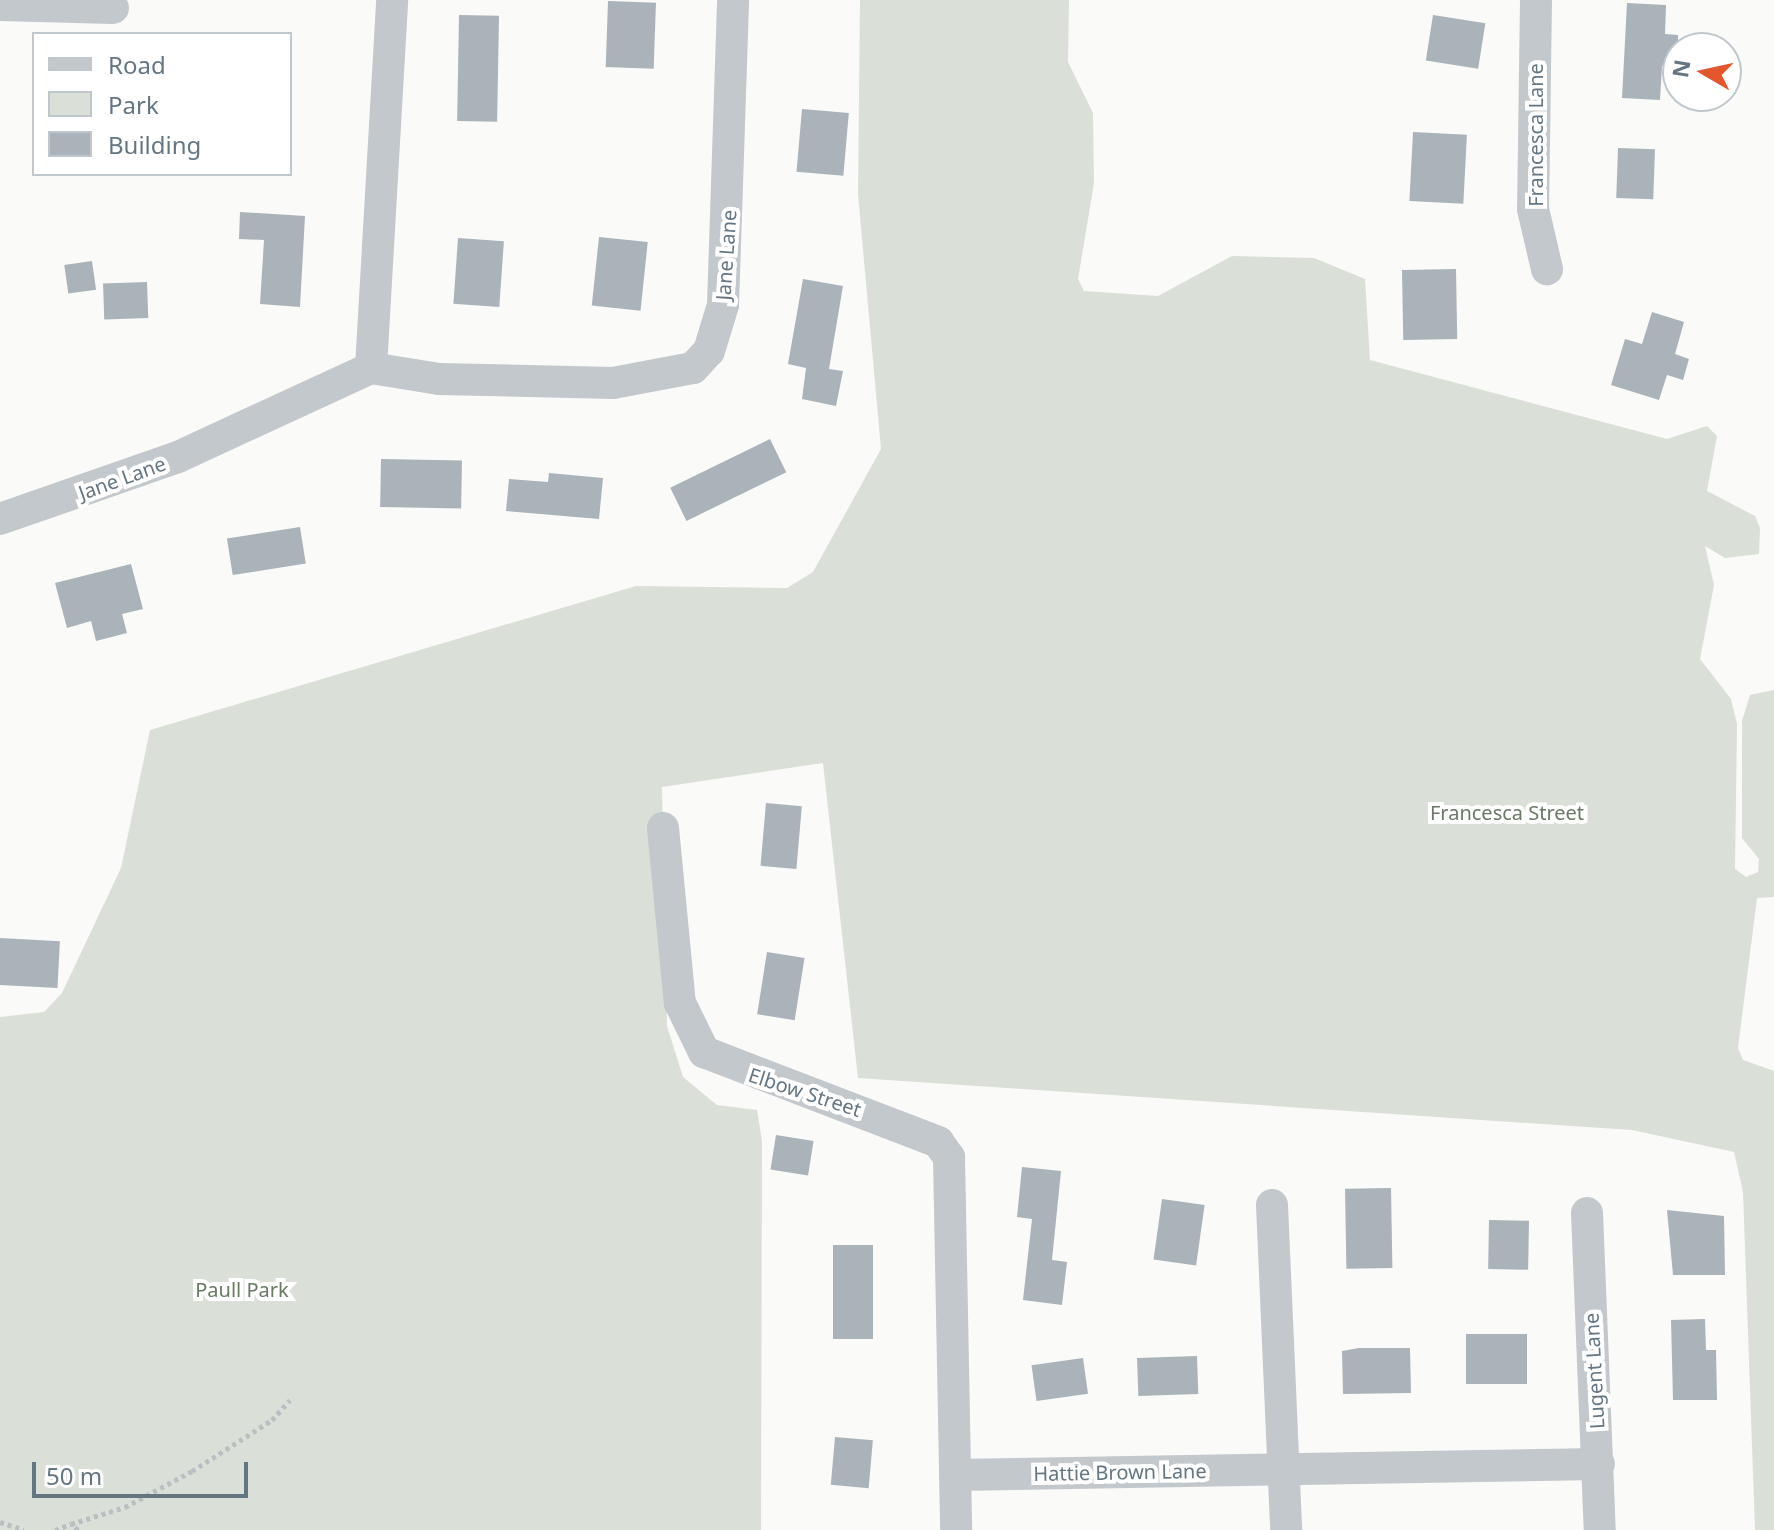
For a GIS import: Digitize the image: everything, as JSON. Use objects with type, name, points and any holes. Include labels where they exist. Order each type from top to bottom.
[{"type":"street","points":[[371,368],[392,0]]},
{"type":"street","name":"Jane Lane","points":[[0,519],[178,457],[371,368],[439,379],[613,383],[693,368],[709,351],[723,305],[733,0]]},
{"type":"street","name":"Francesca Lane","points":[[1536,0],[1533,209],[1547,269]]},
{"type":"street","points":[[0,5],[113,8]]},
{"type":"street","name":"Elbow Street","points":[[663,828],[680,1003],[704,1052],[738,1071],[911,1130],[938,1142],[949,1157],[955,1475]]},
{"type":"street","points":[[1272,1205],[1286,1530]]},
{"type":"street","name":"Lugent Lane","points":[[1587,1213],[1600,1530]]},
{"type":"street","name":"Hattie Brown Lane","points":[[955,1475],[1599,1464]]},
{"type":"street","points":[[955,1475],[956,1530]]},
{"type":"path","points":[[55,1530],[125,1507],[192,1471],[272,1420],[290,1400]]},
{"type":"path","points":[[0,1522],[24,1530]]},
{"type":"path","points":[[71,1524],[78,1530]]},
{"type":"green space","points":[[860,0],[1069,0],[1068,62],[1093,113],[1094,183],[1078,279],[1084,291],[1158,296],[1232,256],[1314,258],[1365,279],[1370,360],[1667,439],[1707,426],[1717,436],[1707,491],[1755,516],[1760,528],[1759,554],[1725,558],[1705,546],[1714,585],[1700,659],[1731,699],[1737,724],[1735,869],[1746,877],[1758,872],[1759,859],[1742,838],[1742,721],[1750,695],[1774,690],[1774,897],[1757,898],[1738,1048],[1743,1060],[1774,1071],[1774,1530],[1755,1530],[1743,1192],[1734,1152],[1632,1130],[858,1078],[823,763],[662,787],[667,1026],[683,1077],[717,1105],[757,1110],[762,1141],[761,1530],[0,1530],[0,1017],[44,1012],[62,993],[121,868],[150,730],[636,586],[787,588],[813,572],[881,449],[858,194]]},
{"type":"building","points":[[608,1],[656,3],[654,69],[606,67]]},
{"type":"building","points":[[1627,3],[1666,5],[1660,100],[1622,98]]},
{"type":"building","points":[[459,15],[499,16],[497,122],[457,121]]},
{"type":"building","points":[[1433,15],[1485,23],[1478,69],[1426,60]]},
{"type":"building","points":[[802,109],[849,113],[843,176],[797,172]]},
{"type":"building","points":[[1413,132],[1467,135],[1463,204],[1409,201]]},
{"type":"building","points":[[1618,148],[1655,149],[1653,199],[1616,198]]},
{"type":"building","points":[[240,212],[305,216],[300,307],[260,304],[264,240],[239,239]]},
{"type":"building","points":[[599,237],[648,242],[641,311],[592,306]]},
{"type":"building","points":[[458,238],[504,241],[499,307],[453,304]]},
{"type":"building","points":[[92,261],[96,290],[68,294],[64,265]]},
{"type":"building","points":[[1456,269],[1457,339],[1403,340],[1402,270]]},
{"type":"building","points":[[803,279],[843,286],[829,369],[843,371],[836,406],[802,399],[806,368],[788,364]]},
{"type":"building","points":[[147,282],[148,318],[104,320],[103,284]]},
{"type":"building","points":[[1652,312],[1684,322],[1675,354],[1689,359],[1683,380],[1667,375],[1659,400],[1611,385],[1625,339],[1642,344]]},
{"type":"building","points":[[770,439],[786,472],[686,521],[670,488]]},
{"type":"building","points":[[381,459],[462,460],[461,508],[380,507]]},
{"type":"building","points":[[549,473],[603,478],[599,519],[506,511],[509,479],[548,482]]},
{"type":"building","points":[[300,527],[306,564],[233,575],[227,539]]},
{"type":"building","points":[[131,564],[143,609],[122,614],[127,633],[96,641],[91,621],[67,628],[55,583]]},
{"type":"building","points":[[766,803],[802,806],[796,869],[761,866]]},
{"type":"building","points":[[0,938],[60,941],[57,988],[0,985]]},
{"type":"building","points":[[767,952],[805,958],[795,1020],[757,1014]]},
{"type":"building","points":[[776,1135],[814,1141],[808,1176],[771,1170]]},
{"type":"building","points":[[1022,1167],[1061,1171],[1052,1260],[1067,1262],[1062,1305],[1023,1300],[1032,1219],[1017,1217]]},
{"type":"building","points":[[1391,1188],[1392,1268],[1346,1269],[1345,1189]]},
{"type":"building","points":[[1162,1199],[1205,1205],[1196,1265],[1154,1259]]},
{"type":"building","points":[[1667,1210],[1724,1216],[1725,1275],[1673,1275]]},
{"type":"building","points":[[1489,1220],[1529,1221],[1528,1270],[1488,1269]]},
{"type":"building","points":[[833,1245],[873,1245],[873,1339],[833,1339]]},
{"type":"building","points":[[1705,1319],[1706,1350],[1716,1350],[1717,1400],[1673,1400],[1671,1320]]},
{"type":"building","points":[[1466,1334],[1527,1334],[1527,1384],[1466,1384]]},
{"type":"building","points":[[1410,1348],[1411,1393],[1343,1394],[1342,1351]]},
{"type":"building","points":[[1197,1356],[1198,1394],[1138,1396],[1137,1358]]},
{"type":"building","points":[[1083,1358],[1088,1394],[1037,1401],[1032,1365]]},
{"type":"building","points":[[835,1437],[873,1440],[869,1488],[831,1485]]},
{"type":"park label","name":"Francesca Street","points":[[1507,812]]},
{"type":"park label","name":"Paull Park","points":[[242,1289]]}]
